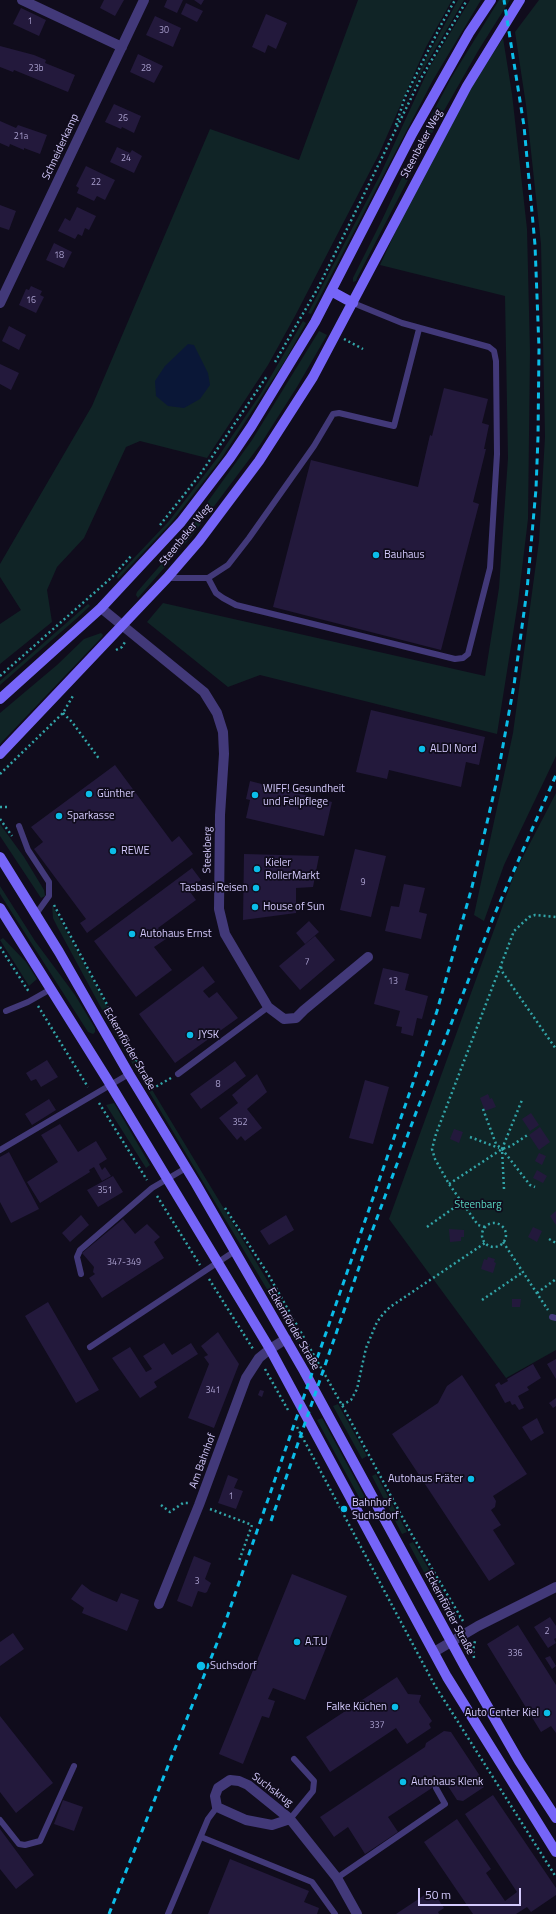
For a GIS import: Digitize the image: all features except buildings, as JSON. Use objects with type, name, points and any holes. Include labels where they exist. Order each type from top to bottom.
[{"type":"main road","name":"Steenbeker Weg","points":[[0,699],[101,608],[181,522],[230,458],[300,347],[331,291],[412,134],[469,33],[491,0]]},
{"type":"main road","name":"Steenbeker Weg","points":[[0,754],[167,578],[199,541],[259,461],[313,376],[463,93],[520,0]]},
{"type":"main road","points":[[331,291],[353,303]]},
{"type":"main road","name":"Eckernförder Straße","points":[[0,857],[36,914],[330,1415],[451,1642],[519,1761],[556,1818]]},
{"type":"main road","points":[[0,908],[110,1085],[270,1349],[434,1652],[503,1770],[556,1852]]},
{"type":"street","points":[[22,0],[122,46]]},
{"type":"street","name":"Schneiderkamp","points":[[0,303],[144,0]]},
{"type":"street","name":"Steekberg","points":[[101,608],[204,692],[216,713],[223,732],[224,754],[220,815],[219,908],[225,934],[268,1007],[284,1019],[296,1018],[368,957]]},
{"type":"street","name":"Am Bahnhof","points":[[159,1604],[199,1505],[246,1378],[259,1358],[286,1339]]},
{"type":"street","points":[[434,1652],[556,1587]]},
{"type":"street","name":"Suchskrug","points":[[290,1819],[272,1825],[246,1820],[217,1807],[215,1796],[218,1788],[230,1780],[248,1785],[290,1819],[337,1878],[357,1914]]},
{"type":"lane","points":[[208,578],[211,587],[216,593],[236,605],[455,659],[463,658],[468,654],[490,568],[497,454],[496,361],[494,351],[489,347],[419,329],[353,303]]},
{"type":"lane","points":[[167,578],[208,578],[228,565],[249,538],[314,446],[333,414],[339,413],[394,426],[419,329]]},
{"type":"lane","points":[[19,826],[28,850],[49,882],[49,896],[36,914]]},
{"type":"lane","points":[[6,1011],[51,989]]},
{"type":"lane","points":[[178,1074],[268,1007]]},
{"type":"lane","points":[[0,1150],[129,1074]]},
{"type":"lane","points":[[81,1274],[77,1257],[80,1250],[152,1188],[186,1168]]},
{"type":"lane","points":[[90,1347],[234,1251]]},
{"type":"lane","points":[[290,1819],[313,1791],[314,1781],[294,1759]]},
{"type":"lane","points":[[0,1820],[19,1844],[25,1845],[40,1841],[74,1766]]},
{"type":"lane","points":[[337,1878],[445,1804],[436,1788]]},
{"type":"lane","points":[[168,1914],[208,1819],[217,1807]]},
{"type":"lane","points":[[201,1837],[312,1882],[335,1914]]},
{"type":"path","points":[[395,132],[405,98],[455,0]]},
{"type":"path","points":[[272,367],[319,286],[430,62],[467,0]]},
{"type":"path","points":[[336,334],[364,349]]},
{"type":"path","points":[[158,528],[199,476],[268,374]]},
{"type":"path","points":[[0,676],[111,578],[137,550]]},
{"type":"path","points":[[112,653],[122,647],[132,633]]},
{"type":"path","points":[[0,774],[63,713],[78,689]]},
{"type":"path","points":[[63,713],[76,727],[100,760]]},
{"type":"path","points":[[0,807],[8,807]]},
{"type":"path","points":[[485,1227],[482,1234],[485,1243],[495,1247],[503,1242],[506,1235],[502,1226],[494,1223],[485,1227],[478,1225],[462,1202],[433,1154],[434,1141],[514,931],[525,919],[535,915],[556,917]]},
{"type":"path","points":[[61,919],[145,1075]]},
{"type":"path","points":[[0,947],[259,1358],[292,1417]]},
{"type":"path","points":[[501,966],[503,972],[556,1049]]},
{"type":"path","points":[[152,1089],[178,1074]]},
{"type":"path","points":[[148,1082],[156,1095]]},
{"type":"path","points":[[504,1189],[502,1149],[522,1100]]},
{"type":"path","points":[[483,1109],[496,1144],[502,1149],[530,1185],[535,1187]]},
{"type":"path","points":[[450,1184],[502,1149],[511,1146],[529,1134]]},
{"type":"path","points":[[470,1137],[502,1149]]},
{"type":"path","points":[[426,1227],[462,1202]]},
{"type":"path","points":[[225,1208],[268,1274],[342,1405],[412,1535],[475,1641],[473,1650],[475,1661]]},
{"type":"path","points":[[549,1239],[556,1243]]},
{"type":"path","points":[[503,1242],[554,1317]]},
{"type":"path","points":[[342,1405],[351,1400],[357,1389],[366,1348],[377,1322],[383,1314],[390,1307],[485,1243]]},
{"type":"path","points":[[482,1300],[523,1272]]},
{"type":"path","points":[[537,1293],[556,1279]]},
{"type":"path","points":[[295,1423],[364,1556],[434,1684],[556,1877]]},
{"type":"path","points":[[161,1506],[170,1512],[183,1502],[199,1505],[252,1525],[239,1562]]},
{"type":"green space","points":[[358,0],[452,0],[426,47],[379,154],[295,316],[268,365],[207,458],[140,441],[126,447],[84,538],[57,567],[47,590],[52,622],[0,664],[0,624],[21,610],[0,577],[0,564],[92,406],[210,129],[299,160]]},
{"type":"green space","points":[[458,0],[464,0],[420,75],[400,116],[424,62]]},
{"type":"green space","points":[[470,0],[481,0],[433,80],[311,314],[308,313],[380,175],[429,68]]},
{"type":"green space","points":[[499,0],[510,0],[478,51],[441,116],[356,281],[353,282],[353,278],[430,118],[451,78]]},
{"type":"green space","points":[[539,0],[556,0],[556,756],[504,865],[484,921],[474,915],[513,733],[539,541],[545,437],[541,244],[526,105],[515,32]]},
{"type":"green space","points":[[503,38],[512,94],[527,229],[530,352],[528,519],[518,602],[497,734],[260,675],[228,687],[147,622],[163,603],[485,676],[499,588],[508,458],[505,296],[380,265],[413,194],[468,92]]},
{"type":"green space","points":[[303,321],[306,323],[286,359],[221,459],[171,523],[118,579],[117,576],[169,521],[218,457],[261,393]]},
{"type":"green space","points":[[319,331],[327,335],[297,387],[260,445],[191,537],[138,598],[136,595],[137,592],[171,553],[252,440]]},
{"type":"green space","points":[[88,604],[90,606],[76,619],[0,685],[0,681]]},
{"type":"green space","points":[[101,633],[103,635],[102,637],[0,744],[0,713],[57,665],[84,639]]},
{"type":"green space","name":"Steenbarg","points":[[556,793],[556,1350],[506,1378],[389,1219],[515,872]]},
{"type":"green space","points":[[0,824],[24,857],[44,890],[45,896],[41,898],[0,836]]},
{"type":"green space","points":[[0,886],[35,941],[75,995],[95,1028],[95,1032],[93,1034],[88,1032],[0,894]]},
{"type":"green space","points":[[52,905],[154,1093],[284,1308],[280,1311],[120,1043],[53,918]]},
{"type":"green space","points":[[3,938],[26,962],[37,979],[29,986],[0,940]]},
{"type":"green space","points":[[114,1103],[150,1165],[146,1168],[106,1105]]},
{"type":"green space","points":[[291,1318],[302,1340],[297,1342],[285,1321]]},
{"type":"green space","points":[[338,1404],[367,1456],[362,1459],[333,1406]]},
{"type":"green space","points":[[322,1418],[366,1499],[361,1501],[317,1420]]},
{"type":"green space","points":[[376,1474],[407,1532],[402,1534],[372,1476]]},
{"type":"green space","points":[[413,1542],[456,1615],[446,1614],[409,1544]]},
{"type":"water","points":[[188,344],[194,345],[208,373],[210,385],[200,399],[184,408],[168,406],[156,396],[155,381],[165,366]]},
{"type":"railway","points":[[109,1914],[225,1623],[413,1083],[437,1011],[472,887],[496,784],[514,685],[527,590],[536,489],[539,348],[535,245],[524,126],[504,0]]},
{"type":"railway","points":[[271,1521],[364,1253],[417,1110],[493,918],[556,775]]},
{"type":"place","name":"Bauhaus","points":[[376,555]]},
{"type":"place","name":"ALDI Nord","points":[[422,749]]},
{"type":"place","name":"Günther","points":[[89,794]]},
{"type":"place","name":"WIFF! Gesundheit und Fellpflege","points":[[255,795]]},
{"type":"place","name":"Sparkasse","points":[[59,816]]},
{"type":"place","name":"REWE","points":[[113,851]]},
{"type":"place","name":"Kieler RollerMarkt","points":[[257,869]]},
{"type":"place","name":"Tasbasi Reisen","points":[[256,888]]},
{"type":"place","name":"House of Sun","points":[[255,907]]},
{"type":"place","name":"Autohaus Ernst","points":[[132,934]]},
{"type":"place","name":"JYSK","points":[[190,1035]]},
{"type":"place","name":"Autohaus Fräter","points":[[471,1479]]},
{"type":"place","name":"Bahnhof Suchsdorf","points":[[344,1509]]},
{"type":"place","name":"A.T.U","points":[[297,1642]]},
{"type":"place","name":"Suchsdorf","points":[[201,1666]]},
{"type":"place","name":"Falke Küchen","points":[[395,1707]]},
{"type":"place","name":"Auto Center Kiel","points":[[547,1713]]},
{"type":"place","name":"Autohaus Klenk","points":[[403,1782]]}]
